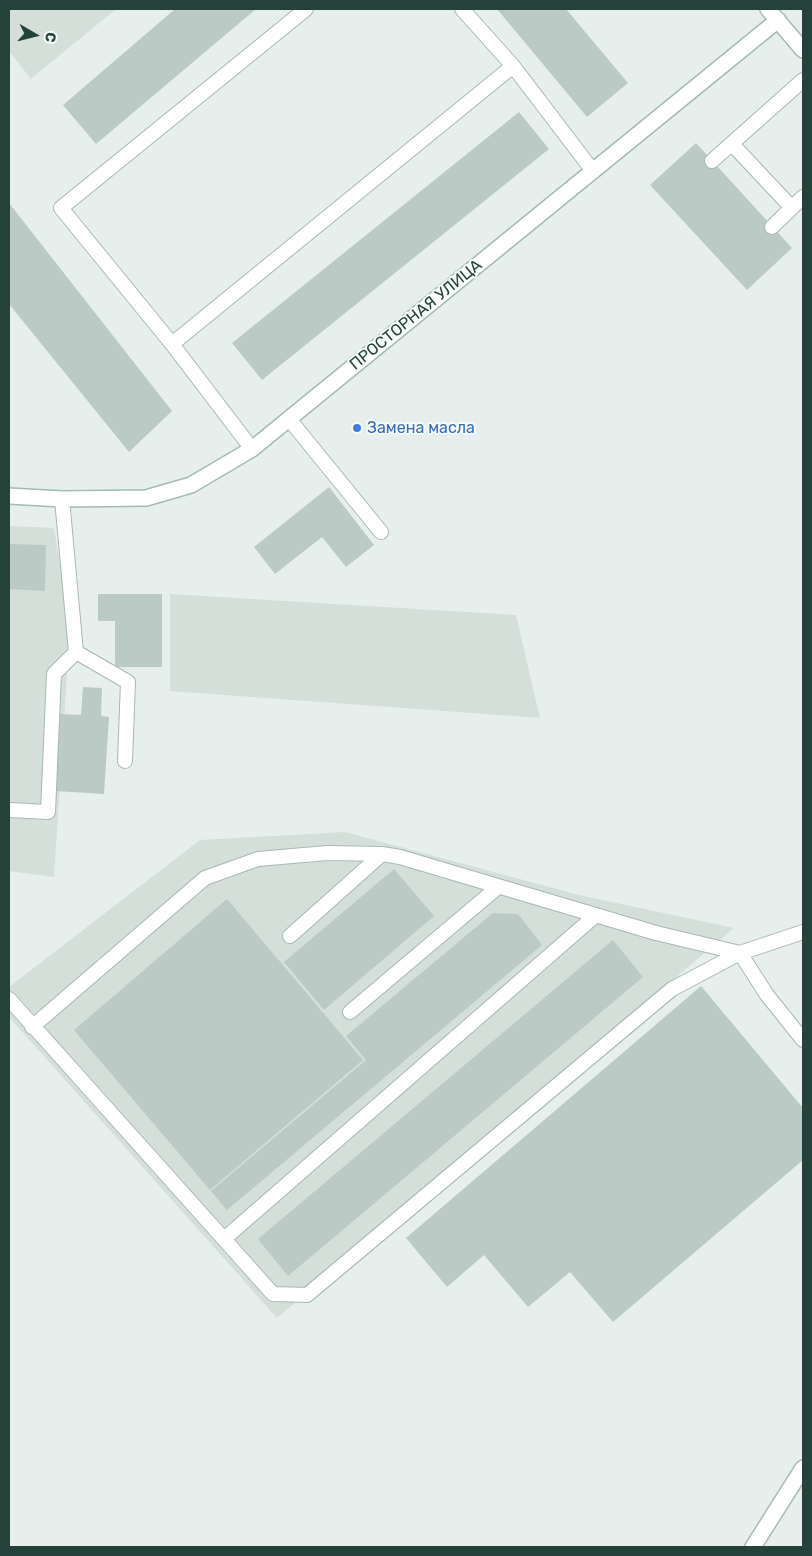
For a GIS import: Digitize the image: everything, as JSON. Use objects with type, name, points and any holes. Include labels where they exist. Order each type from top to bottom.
[{"type":"street","points":[[773,14],[803,50]]},
{"type":"street","name":"ПРОСТОРНАЯ УЛИЦА","points":[[9,496],[62,499],[146,498],[191,484],[252,449],[593,171],[773,14]]},
{"type":"street","points":[[754,1547],[803,1468]]},
{"type":"lane","points":[[252,449],[172,344],[61,208],[306,9]]},
{"type":"lane","points":[[462,9],[513,66],[593,171]]},
{"type":"lane","points":[[172,344],[513,66]]},
{"type":"lane","points":[[712,161],[803,80]]},
{"type":"lane","points":[[732,144],[792,208]]},
{"type":"lane","points":[[772,227],[803,197]]},
{"type":"lane","points":[[289,419],[381,532]]},
{"type":"lane","points":[[62,499],[76,652]]},
{"type":"lane","points":[[76,652],[128,682],[125,761]]},
{"type":"lane","points":[[9,810],[48,812],[54,674],[76,652]]},
{"type":"lane","points":[[32,1027],[205,878],[258,858],[327,853],[382,854],[400,857],[656,933],[740,952],[767,995],[803,1040]]},
{"type":"lane","points":[[290,936],[382,854]]},
{"type":"lane","points":[[350,1012],[498,887]]},
{"type":"lane","points":[[224,1240],[596,915]]},
{"type":"lane","points":[[9,999],[32,1027],[273,1294],[306,1295],[672,989],[740,952],[803,932]]},
{"type":"shaded area","points":[[9,9],[116,9],[31,79],[9,51]]},
{"type":"shaded area","points":[[9,526],[54,528],[70,627],[54,877],[9,871]]},
{"type":"shaded area","points":[[170,594],[516,615],[540,718],[170,691]]},
{"type":"shaded area","points":[[345,832],[579,895],[734,928],[277,1318],[9,1017],[9,987],[200,840]]},
{"type":"building","points":[[175,9],[256,9],[96,144],[63,105]]},
{"type":"building","points":[[497,9],[566,9],[628,83],[587,117]]},
{"type":"building","points":[[519,112],[549,149],[262,380],[232,343]]},
{"type":"building","points":[[696,143],[792,248],[747,290],[650,185]]},
{"type":"building","points":[[9,203],[172,411],[129,452],[9,304]]},
{"type":"building","points":[[329,487],[374,545],[346,567],[322,537],[275,574],[254,547]]},
{"type":"building","points":[[9,544],[46,545],[45,591],[9,589]]},
{"type":"building","points":[[98,594],[162,594],[162,667],[115,667],[115,621],[98,621]]},
{"type":"building","points":[[83,687],[102,688],[101,716],[109,717],[104,794],[55,791],[60,714],[81,715]]},
{"type":"building","points":[[394,869],[434,916],[324,1010],[284,962]]},
{"type":"building","points":[[227,899],[363,1060],[210,1190],[74,1030]]},
{"type":"building","points":[[493,913],[518,914],[542,945],[227,1210],[211,1191],[366,1060],[346,1036]]},
{"type":"building","points":[[613,940],[643,977],[288,1276],[258,1239]]},
{"type":"building","points":[[701,986],[803,1108],[803,1160],[613,1322],[570,1272],[528,1307],[484,1255],[447,1287],[406,1238]]},
{"type":"place","name":"Замена масла","points":[[357,428]]}]
